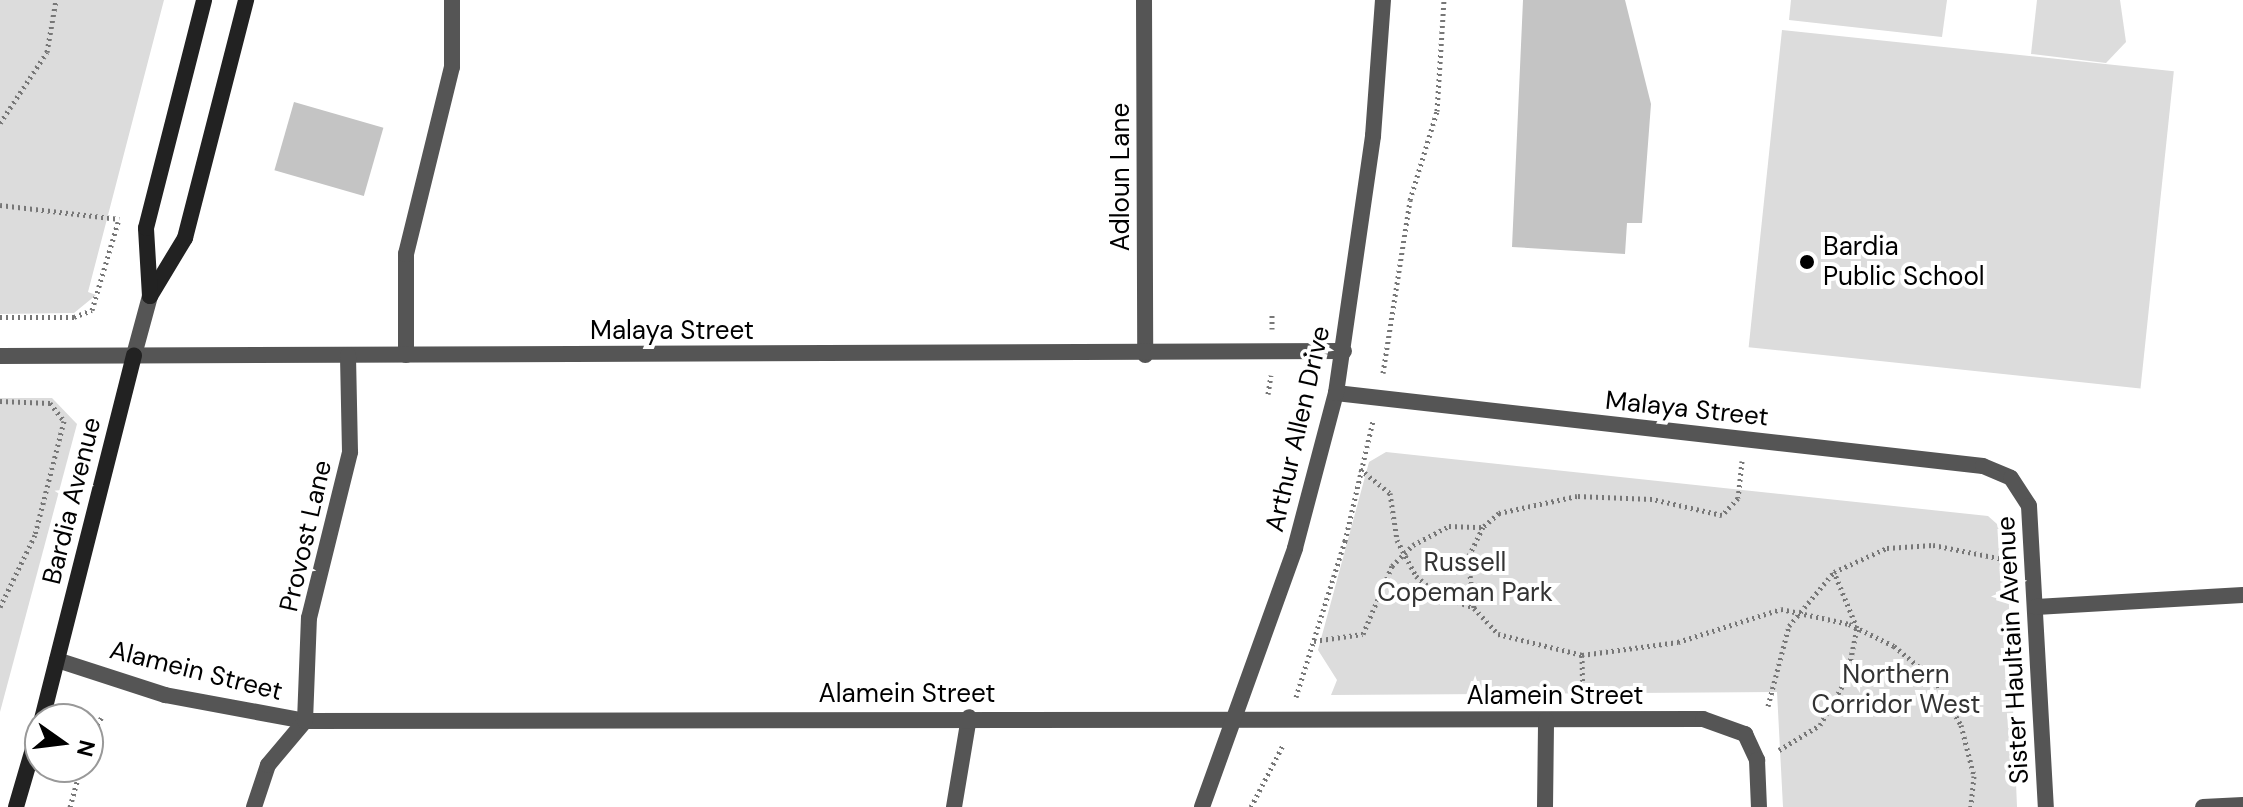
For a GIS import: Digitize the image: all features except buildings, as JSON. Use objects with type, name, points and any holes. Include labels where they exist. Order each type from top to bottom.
[{"type":"street","name":"Bardia Avenue","points":[[150,296],[146,228],[204,0]]},
{"type":"street","name":"Bardia Avenue","points":[[46,703],[150,296],[185,238],[246,0]]},
{"type":"street","points":[[406,355],[406,254],[452,67],[452,0]]},
{"type":"street","name":"Adloun Lane","points":[[1144,0],[1145,355]]},
{"type":"street","name":"Arthur Allen Drive","points":[[1202,807],[1239,718],[1336,393],[1344,351],[1383,0]]},
{"type":"street","name":"Malaya Street","points":[[0,356],[1145,355],[1344,351]]},
{"type":"street","name":"Provost Lane","points":[[305,721],[309,618],[350,452],[348,355]]},
{"type":"street","name":"Malaya Street","points":[[1336,393],[1983,466],[2025,491]]},
{"type":"street","name":"Sister Haultain Avenue","points":[[2025,491],[2034,556],[2046,807]]},
{"type":"street","points":[[2036,607],[2243,595]]},
{"type":"street","name":"Alamein Street","points":[[57,660],[165,695],[305,721],[969,717],[1719,721],[1745,734],[1756,754]]},
{"type":"street","points":[[954,807],[969,717]]},
{"type":"street","points":[[1545,807],[1546,720]]},
{"type":"street","points":[[254,807],[268,765],[305,721]]},
{"type":"street","points":[[1756,754],[1759,807]]},
{"type":"street","points":[[16,807],[24,780]]},
{"type":"street","points":[[2203,807],[2243,805]]},
{"type":"path","points":[[0,123],[51,43],[56,0]]},
{"type":"path","points":[[1301,677],[1314,641],[1378,400],[1410,200],[1437,111],[1444,0]]},
{"type":"path","points":[[0,205],[119,219]]},
{"type":"path","points":[[0,317],[74,317],[92,310],[103,285]]},
{"type":"path","points":[[0,401],[50,403],[64,421],[35,535],[0,607]]},
{"type":"path","points":[[1474,608],[1466,577],[1483,527],[1516,504],[1577,496],[1652,499],[1722,515],[1738,498],[1744,440]]},
{"type":"path","points":[[1360,469],[1390,493],[1403,551],[1428,588],[1474,608],[1498,634],[1582,655],[1678,642],[1799,608],[1857,628],[1894,646],[1935,680],[1961,725],[1974,776],[1971,807]]},
{"type":"path","points":[[1314,641],[1363,634],[1403,551],[1449,526],[1483,527]]},
{"type":"path","points":[[1768,706],[1799,608],[1834,572],[1887,548],[1933,545],[2008,560],[2034,556]]},
{"type":"path","points":[[1756,754],[1799,742],[1836,703],[1857,628],[1834,572]]},
{"type":"path","points":[[1582,655],[1583,720]]},
{"type":"path","points":[[1251,807],[1280,756]]},
{"type":"path","points":[[70,807],[77,783]]},
{"type":"green space","points":[[0,0],[164,0],[88,292],[96,295],[74,313],[0,314]]},
{"type":"green space","points":[[1791,0],[1947,0],[1942,37],[1789,20]]},
{"type":"green space","points":[[2037,0],[2120,0],[2126,42],[2106,63],[2031,54]]},
{"type":"green space","points":[[1782,30],[2174,71],[2140,388],[1749,347]]},
{"type":"green space","points":[[0,398],[52,398],[77,424],[0,712]]},
{"type":"green space","name":"Russell Copeman Park","points":[[1386,452],[1988,516],[2006,532],[2017,807],[1783,807],[1777,692],[1331,695],[1337,680],[1318,650],[1369,462]]},
{"type":"place","name":"Bardia Public School","points":[[1807,262]]},
{"type":"park label","name":"Northern Corridor West","points":[[1896,690]]}]
